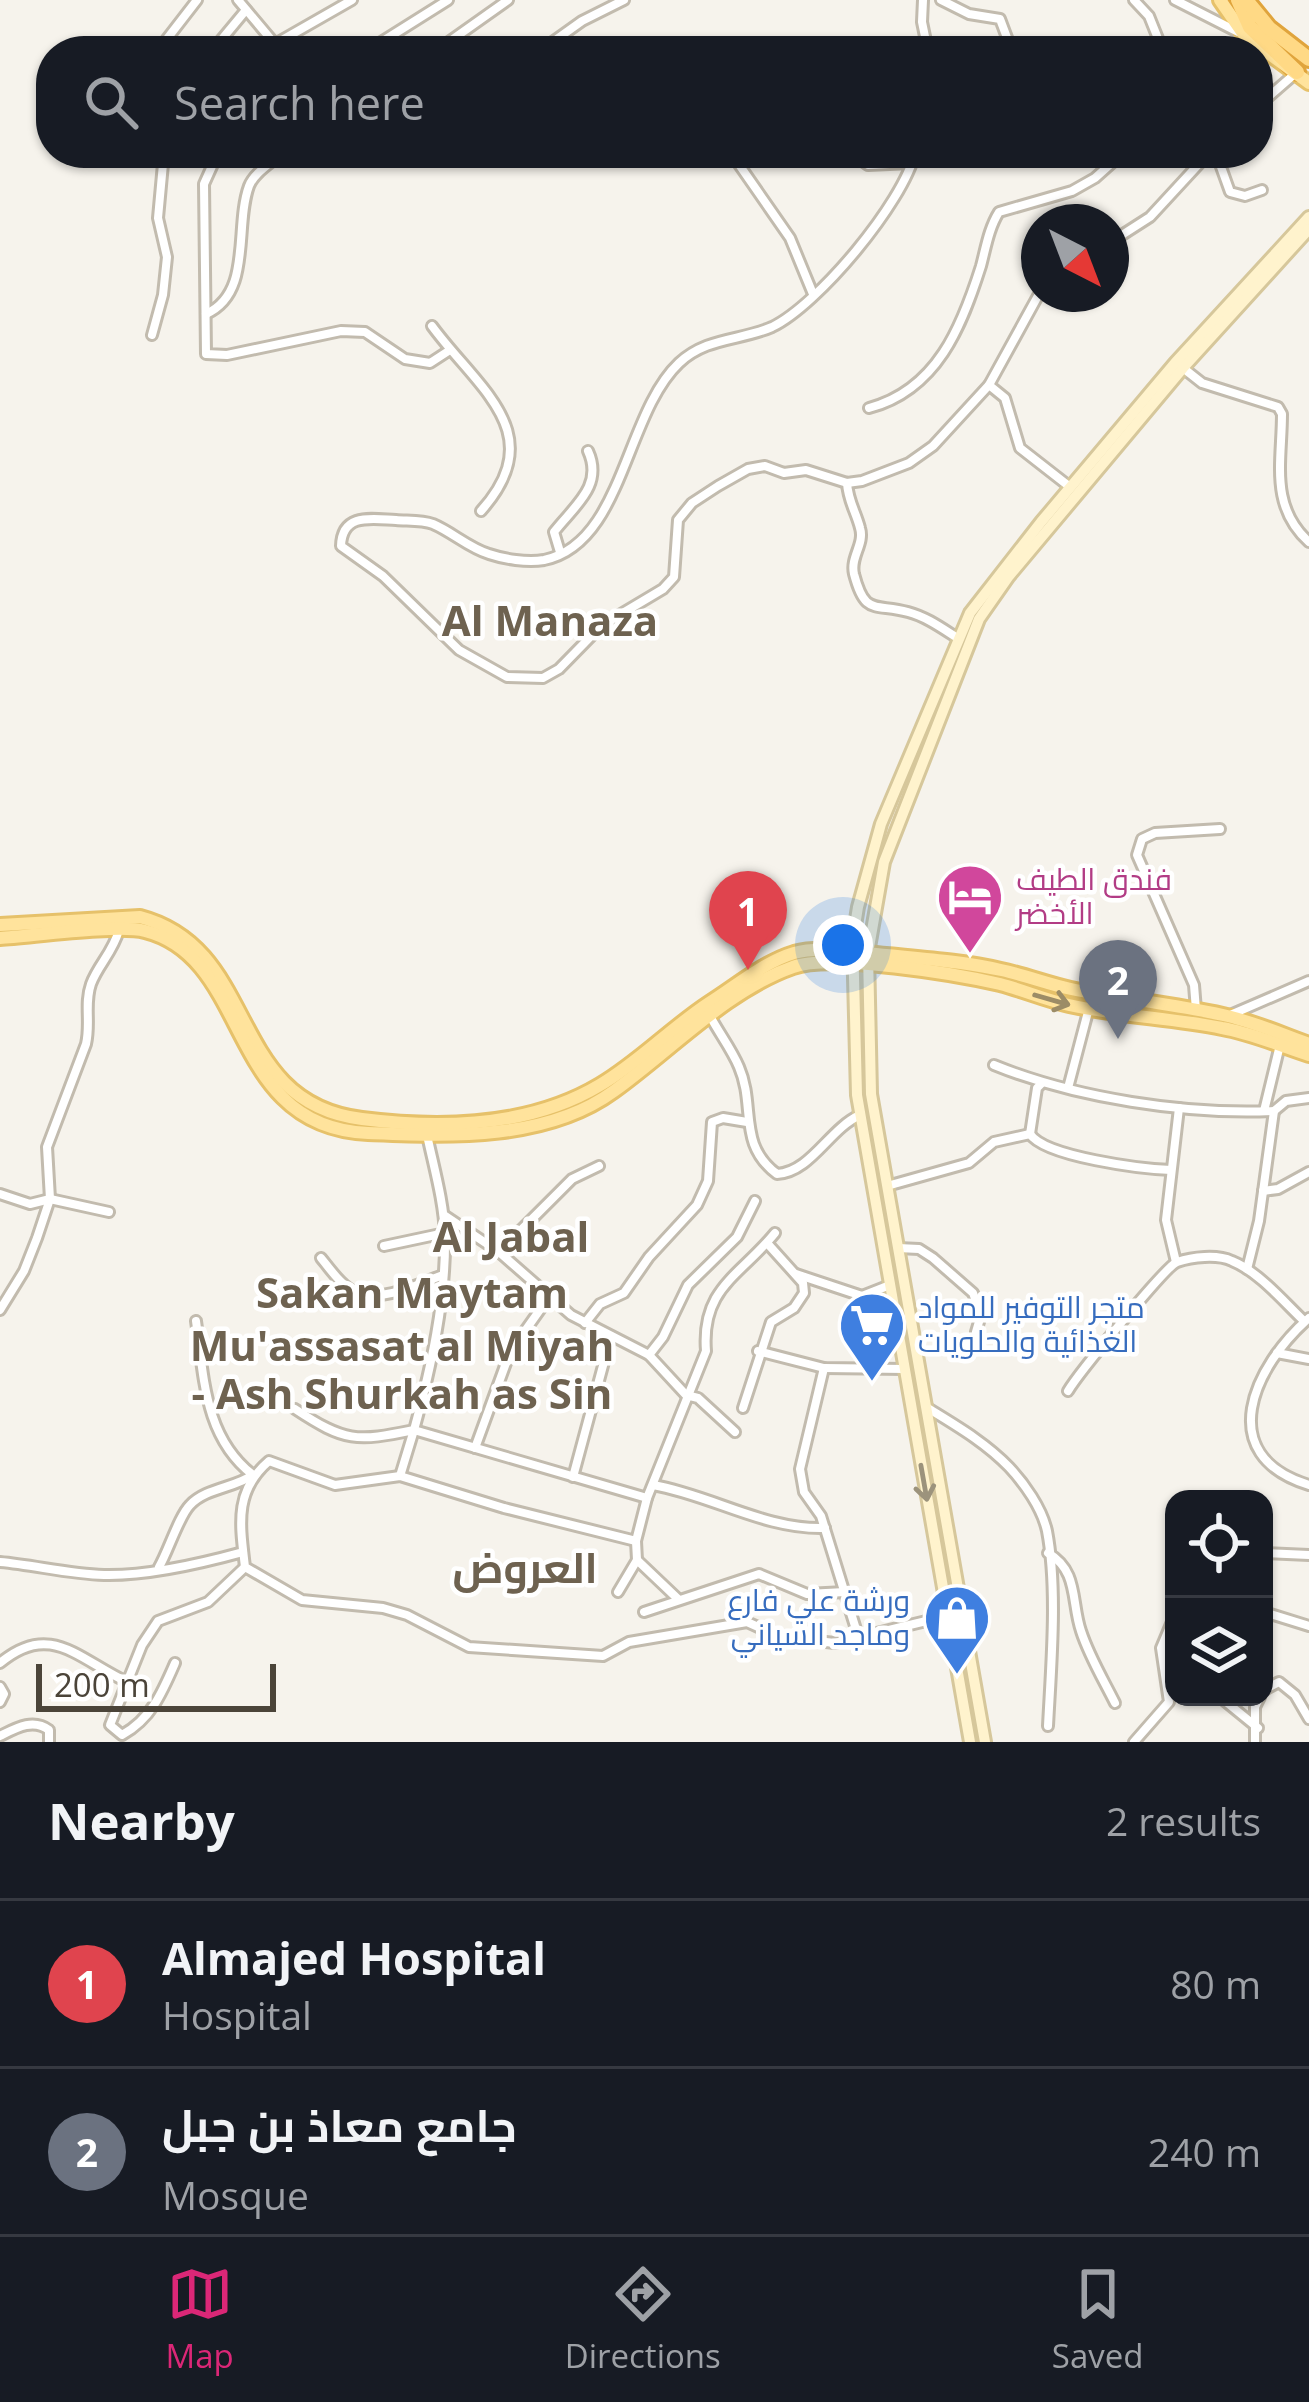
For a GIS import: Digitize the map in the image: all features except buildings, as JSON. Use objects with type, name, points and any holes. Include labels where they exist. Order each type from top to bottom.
[{"type":"highway","points":[[1246,4],[1309,58]]},
{"type":"highway","points":[[1246,4],[1250,27],[1259,36]]},
{"type":"highway","points":[[1273,49],[1303,78]]},
{"type":"main road","points":[[1220,0],[1245,36]]},
{"type":"main road","points":[[1273,59],[1303,78]]},
{"type":"main road","points":[[926,734],[959,639],[989,585],[1175,363],[1309,217]]},
{"type":"main road","points":[[985,1742],[871,1094],[858,907],[881,824],[979,619],[1009,576],[1183,368],[1309,229]]},
{"type":"main road","points":[[0,938],[140,917],[186,936],[224,982],[280,1082],[329,1114],[394,1123],[497,1120],[577,1097],[604,1083],[685,1019],[768,965],[805,950],[999,984],[1090,1008],[1227,1016],[1309,1044]]},
{"type":"main road","points":[[0,925],[142,929],[168,940],[192,956],[276,1094],[315,1124],[356,1132],[502,1131],[546,1123],[588,1107],[710,1016],[806,963],[861,959],[1000,969],[1195,1017],[1309,1054]]},
{"type":"main road","points":[[861,959],[857,1096],[970,1742]]},
{"type":"main road","points":[[857,1096],[871,1094]]},
{"type":"main road","points":[[914,1423],[928,1420]]},
{"type":"main road","points":[[965,1713],[979,1709]]},
{"type":"street","points":[[169,36],[196,0]]},
{"type":"street","points":[[238,0],[264,36]]},
{"type":"street","points":[[293,36],[352,0]]},
{"type":"street","points":[[391,36],[448,0]]},
{"type":"street","points":[[457,36],[508,0]]},
{"type":"street","points":[[561,36],[623,0]]},
{"type":"street","points":[[923,0],[925,36]]},
{"type":"street","points":[[941,0],[969,14],[1000,19],[1006,36]]},
{"type":"street","points":[[1134,0],[1149,16],[1156,36]]},
{"type":"street","points":[[1174,0],[1245,36]]},
{"type":"street","points":[[224,36],[246,10]]},
{"type":"street","points":[[1273,97],[1303,78]]},
{"type":"street","points":[[152,334],[167,257],[158,218],[163,168]]},
{"type":"street","points":[[211,168],[204,184],[206,354],[227,355],[341,331],[365,332],[405,359],[430,363],[450,350]]},
{"type":"street","points":[[206,314],[220,308],[239,271],[240,227],[250,181],[265,168]]},
{"type":"street","points":[[741,168],[790,238],[813,295]]},
{"type":"street","points":[[909,168],[882,220],[813,295],[773,326],[704,345],[677,365],[644,414],[611,500],[584,538],[545,560],[503,559],[430,523],[362,517],[349,525],[341,546],[382,575],[459,650],[507,677],[543,678],[559,669],[601,626],[663,589],[674,577],[678,520],[692,503],[748,470],[765,466],[784,472],[806,470],[847,483],[887,473],[933,446],[989,386],[1029,312]]},
{"type":"street","points":[[869,408],[920,381],[945,353],[965,314],[999,212],[1072,190],[1106,168]]},
{"type":"street","points":[[1129,230],[1150,217],[1197,168]]},
{"type":"street","points":[[1219,168],[1230,192],[1246,196],[1262,190]]},
{"type":"street","points":[[432,326],[492,395],[511,433],[510,465],[496,494],[481,511]]},
{"type":"street","points":[[1183,368],[1202,383],[1278,407],[1282,414],[1279,489],[1292,522],[1309,542]]},
{"type":"street","points":[[989,386],[1005,398],[1021,448],[1070,487]]},
{"type":"street","points":[[560,552],[554,532],[592,484],[595,467],[588,451]]},
{"type":"street","points":[[847,483],[848,504],[860,528],[852,568],[862,599],[872,608],[908,612],[928,620],[959,639]]},
{"type":"street","points":[[1195,1017],[1194,986],[1137,855],[1142,839],[1155,833],[1220,829]]},
{"type":"street","points":[[0,1310],[24,1271],[50,1199],[47,1147],[86,1044],[89,989],[113,951],[118,931]]},
{"type":"street","points":[[1227,1016],[1309,981]]},
{"type":"street","points":[[1068,1088],[1090,1008]]},
{"type":"street","points":[[710,1016],[742,1071],[747,1121],[761,1162],[777,1174],[791,1173],[846,1121],[860,1114]]},
{"type":"street","points":[[1247,1269],[1263,1191],[1280,1046]]},
{"type":"street","points":[[994,1065],[1041,1084],[1179,1108],[1269,1111],[1286,1101],[1309,1098]]},
{"type":"street","points":[[1041,1084],[1030,1133],[1037,1144],[1138,1169],[1172,1170]]},
{"type":"street","points":[[1176,1262],[1166,1220],[1179,1108]]},
{"type":"street","points":[[585,1323],[600,1304],[624,1293],[649,1257],[697,1205],[708,1181],[712,1123],[723,1118],[747,1121]]},
{"type":"street","points":[[400,1476],[435,1338],[443,1275],[443,1214],[427,1133]]},
{"type":"street","points":[[886,1186],[968,1162],[994,1142],[1030,1133]]},
{"type":"street","points":[[499,1252],[572,1179],[599,1166]]},
{"type":"street","points":[[1263,1191],[1278,1189],[1309,1172]]},
{"type":"street","points":[[0,1194],[29,1204],[50,1199],[110,1212]]},
{"type":"street","points":[[649,1355],[688,1285],[737,1238],[754,1201]]},
{"type":"street","points":[[443,1214],[499,1252],[585,1323],[649,1355],[686,1395],[698,1398],[735,1432]]},
{"type":"street","points":[[384,1246],[445,1233]]},
{"type":"street","points":[[618,1592],[637,1560],[636,1540],[647,1498],[706,1351],[708,1306],[776,1233]]},
{"type":"street","points":[[743,1408],[771,1322],[802,1300],[802,1283],[767,1243]]},
{"type":"street","points":[[897,1248],[919,1250],[933,1258],[973,1294],[981,1315],[976,1332]]},
{"type":"street","points":[[1068,1391],[1085,1363],[1176,1262],[1216,1256],[1247,1269],[1307,1320],[1277,1353],[1255,1390],[1250,1418],[1252,1439],[1262,1457],[1309,1485]]},
{"type":"street","points":[[321,1258],[346,1286],[361,1294],[392,1294],[443,1275]]},
{"type":"street","points":[[792,1272],[862,1296],[890,1285]]},
{"type":"street","points":[[475,1448],[510,1352],[549,1297]]},
{"type":"street","points":[[196,1321],[208,1407],[220,1438],[238,1464],[253,1475]]},
{"type":"street","points":[[573,1477],[611,1336]]},
{"type":"street","points":[[758,1352],[824,1368],[904,1369]]},
{"type":"street","points":[[1277,1353],[1309,1359]]},
{"type":"street","points":[[824,1368],[800,1469],[804,1492],[825,1528],[859,1639]]},
{"type":"street","points":[[925,1406],[975,1437],[1010,1468],[1046,1527],[1054,1655],[1048,1726]]},
{"type":"street","points":[[295,1409],[329,1432],[365,1441],[414,1430],[647,1498]]},
{"type":"street","points":[[159,1568],[189,1505],[238,1485],[269,1461],[335,1485],[400,1476],[504,1508],[636,1540]]},
{"type":"street","points":[[245,1567],[239,1503],[253,1475]]},
{"type":"street","points":[[652,1485],[686,1491],[790,1526],[825,1528]]},
{"type":"street","points":[[0,1562],[100,1575],[133,1574],[243,1552]]},
{"type":"street","points":[[1048,1553],[1065,1566],[1073,1584],[1080,1630],[1115,1702]]},
{"type":"street","points":[[1273,1553],[1309,1555]]},
{"type":"street","points":[[637,1560],[678,1599]]},
{"type":"street","points":[[245,1567],[302,1600],[383,1607],[469,1647],[603,1657],[629,1642],[747,1622],[807,1643],[859,1639],[946,1616]]},
{"type":"street","points":[[175,1663],[159,1699],[139,1725],[122,1735],[110,1725],[158,1621],[208,1602],[245,1567]]},
{"type":"street","points":[[644,1612],[759,1574],[807,1594],[845,1592]]},
{"type":"street","points":[[1273,1615],[1309,1626]]},
{"type":"street","points":[[1165,1638],[1161,1648],[1165,1672]]},
{"type":"street","points":[[0,1663],[22,1646],[46,1642],[127,1682]]},
{"type":"street","points":[[1273,1686],[1279,1682],[1294,1695],[1309,1719]]},
{"type":"street","points":[[0,1688],[4,1694],[0,1702]]},
{"type":"street","points":[[1134,1742],[1166,1706]]},
{"type":"street","points":[[1231,1706],[1258,1728]]},
{"type":"street","points":[[1255,1742],[1256,1706]]},
{"type":"street","points":[[0,1736],[23,1725],[45,1726],[49,1742]]},
{"type":"place","name":"فندق الطيف الأخضر","points":[[970,956]]},
{"type":"place","name":"Almajed Hospital","points":[[748,970]]},
{"type":"place","name":"جامع معاذ بن جبل","points":[[1118,1039]]},
{"type":"place","name":"متجر التوفير للمواد الغذائية والحلويات","points":[[872,1384]]},
{"type":"place","name":"ورشة علي فارع وماجد السياني","points":[[957,1677]]},
{"type":"district","name":"Al Manaza","points":[[550,621]]},
{"type":"district","name":"Al Jabal","points":[[511,1237]]},
{"type":"district","name":"Sakan Maytam","points":[[412,1293]]},
{"type":"district","name":"Mu'assasat al Miyah - Ash Shurkah as Sin","points":[[402,1370]]},
{"type":"district","name":"العروض","points":[[525,1568]]}]
